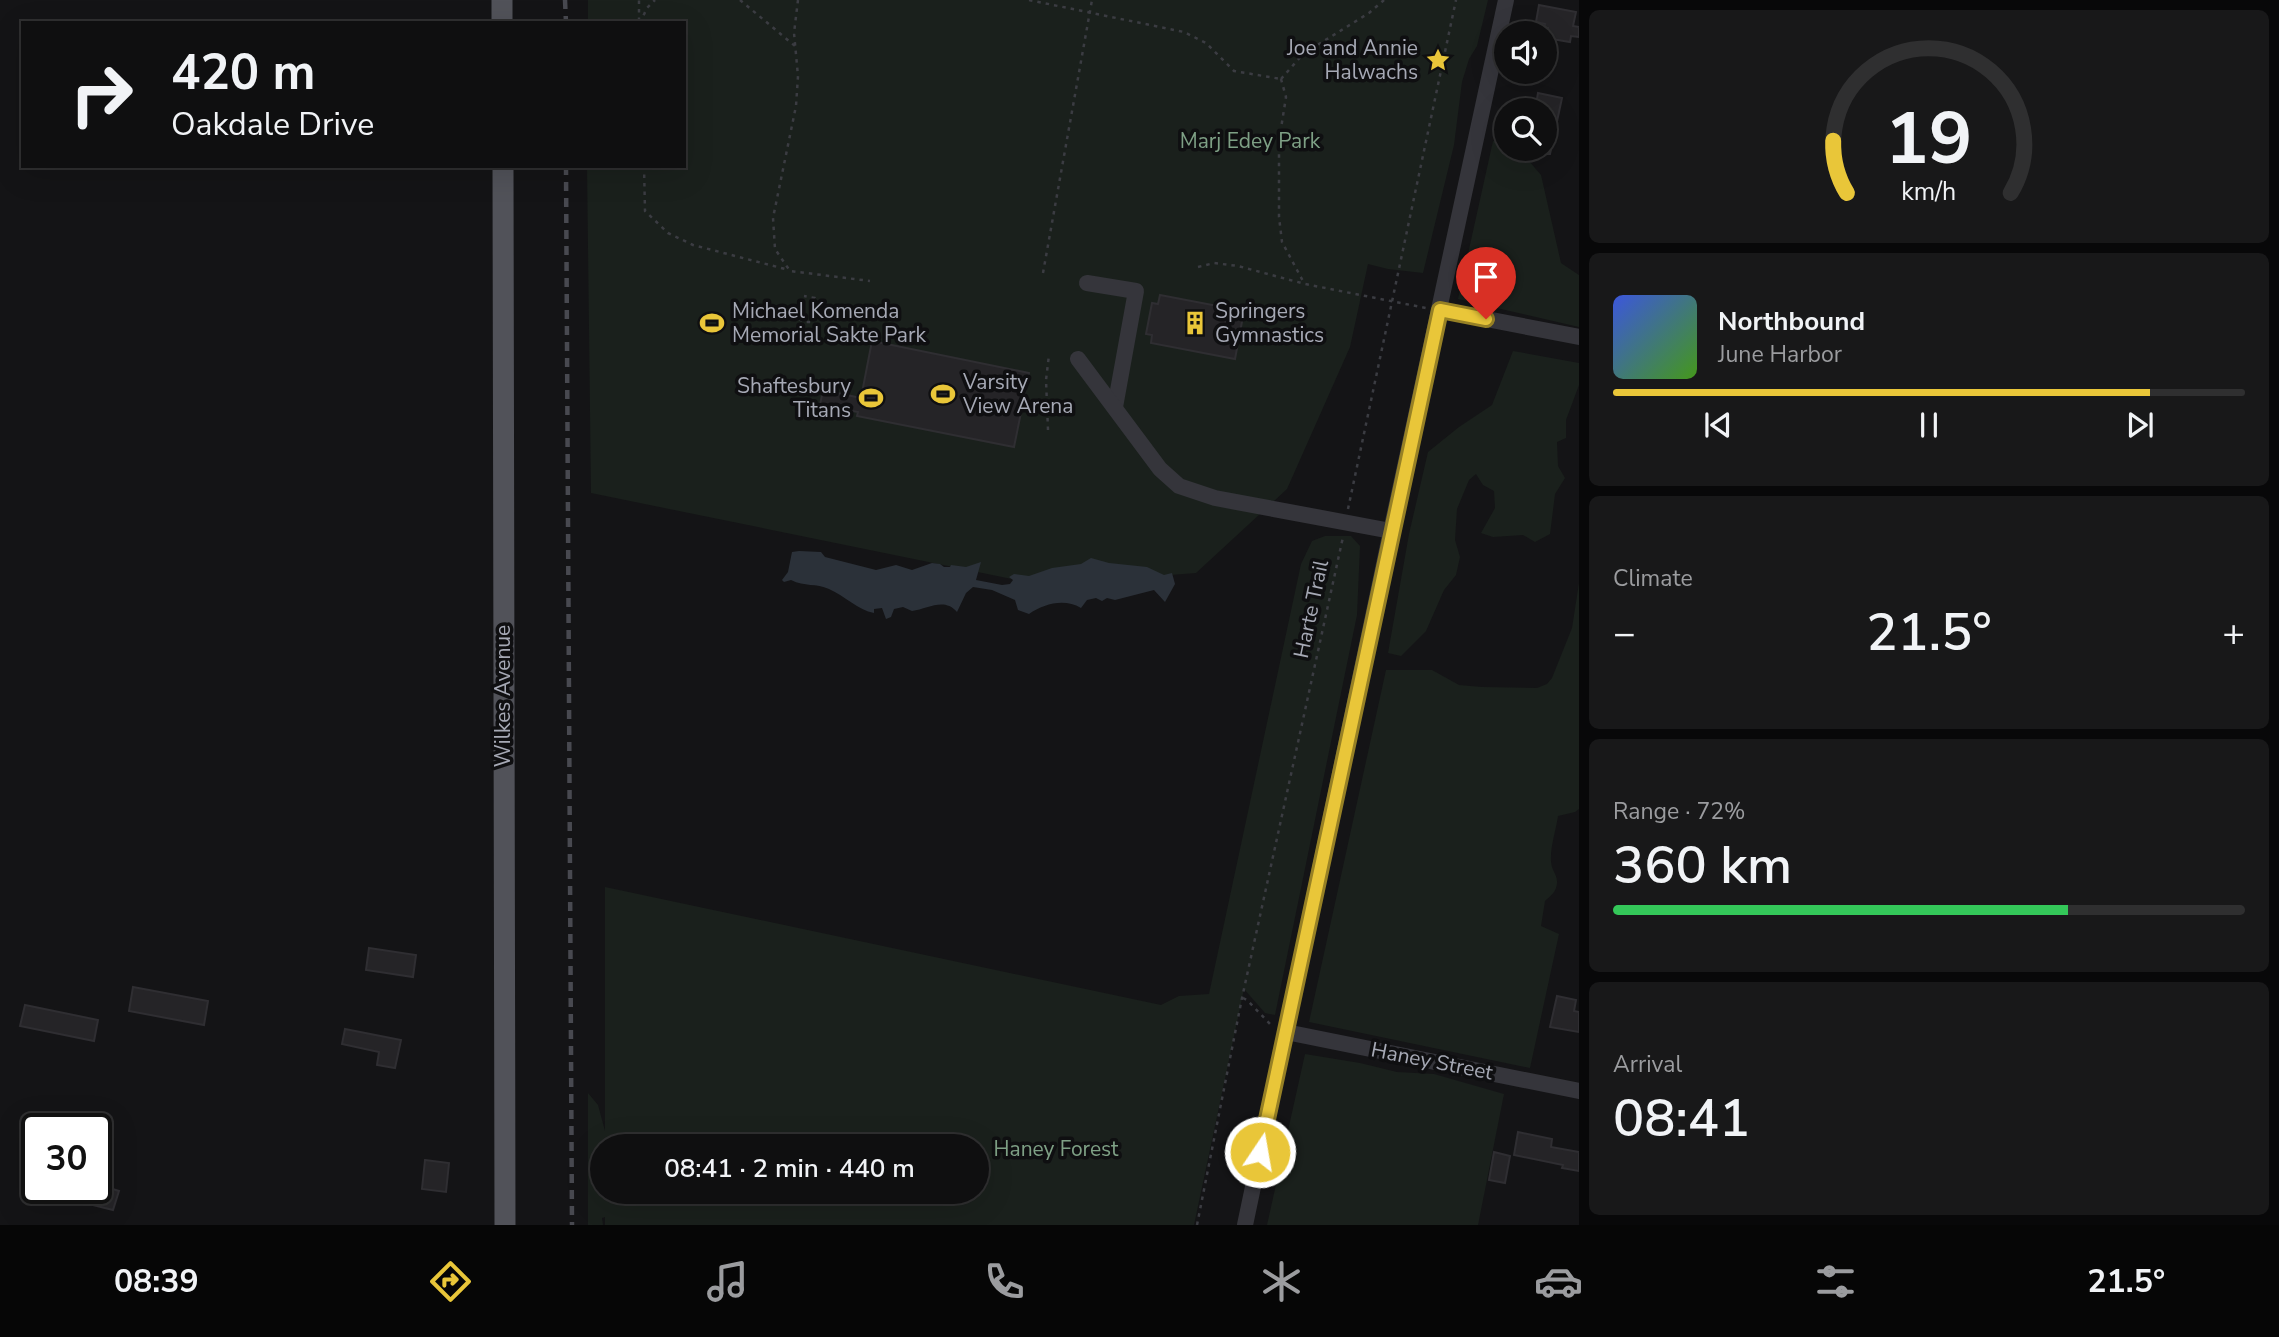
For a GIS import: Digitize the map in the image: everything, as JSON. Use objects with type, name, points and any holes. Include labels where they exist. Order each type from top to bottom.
[{"type":"main road","points":[[502,0],[502,21]]},
{"type":"main road","name":"Wilkes Avenue","points":[[502,168],[505,1225]]},
{"type":"street","points":[[1245,1225],[1506,0]]},
{"type":"street","points":[[1087,283],[1136,292],[1115,407]]},
{"type":"street","points":[[1440,310],[1579,337]]},
{"type":"street","points":[[1078,359],[1160,469],[1179,486],[1215,498],[1391,531]]},
{"type":"street","name":"Haney Street","points":[[1286,1032],[1579,1091]]},
{"type":"path","points":[[639,0],[639,21]]},
{"type":"path","points":[[640,21],[655,0]]},
{"type":"path","points":[[740,0],[795,46]]},
{"type":"path","points":[[790,271],[775,249],[774,218],[796,106],[798,76],[794,33],[798,0]]},
{"type":"path","points":[[1029,0],[1184,32],[1206,43],[1234,71],[1281,79]]},
{"type":"path","points":[[1043,273],[1092,0]]},
{"type":"path","points":[[1281,79],[1303,54],[1369,13],[1384,0]]},
{"type":"path","name":"Harte Trail","points":[[1197,1225],[1242,998],[1456,0]]},
{"type":"path","points":[[1281,79],[1286,97],[1279,141],[1279,217],[1282,242],[1305,284]]},
{"type":"path","points":[[644,168],[645,211],[668,233],[693,245],[790,271],[870,281]]},
{"type":"path","points":[[1198,267],[1214,263],[1238,266],[1305,284],[1440,310]]},
{"type":"path","points":[[804,296],[816,298],[821,312]]},
{"type":"path","points":[[821,312],[863,316]]},
{"type":"path","points":[[799,319],[812,322],[821,312]]},
{"type":"path","points":[[1048,430],[1046,380],[1049,355]]},
{"type":"path","points":[[1242,998],[1247,1000],[1269,1025],[1286,1032]]},
{"type":"green space","name":"Marj Edey Park","points":[[588,0],[1488,0],[1477,46],[1469,59],[1462,82],[1454,145],[1423,273],[1368,264],[1350,347],[1287,489],[1196,573],[1041,585],[591,493],[587,168],[686,168],[686,21],[588,21]]},
{"type":"green space","points":[[1494,141],[1494,161],[1529,161],[1541,175],[1561,263],[1579,275],[1579,327],[1458,299]]},
{"type":"green space","points":[[1513,351],[1579,363],[1579,385],[1566,420],[1566,438],[1557,442],[1558,466],[1565,478],[1555,494],[1550,534],[1535,542],[1523,535],[1493,537],[1481,533],[1495,508],[1494,491],[1483,485],[1476,474],[1469,480],[1457,509],[1455,540],[1460,557],[1456,575],[1444,590],[1426,631],[1401,656],[1388,653],[1409,534],[1428,452],[1492,405]]},
{"type":"green space","name":"Haney Forest","points":[[1325,536],[1351,536],[1360,546],[1357,615],[1275,1015],[1265,1013],[1244,989],[1194,1225],[605,1225],[605,1217],[602,1218],[603,1225],[588,1225],[588,1093],[598,1105],[605,1131],[605,887],[1161,1005],[1179,996],[1209,994],[1301,564],[1312,541]]},
{"type":"green space","points":[[1579,583],[1579,809],[1558,816],[1553,842],[1551,861],[1557,885],[1545,901],[1541,926],[1559,934],[1530,1068],[1309,1022],[1386,670],[1432,670],[1459,685],[1482,687],[1537,688],[1547,684],[1552,678],[1572,628]]},
{"type":"green space","points":[[1305,1054],[1397,1072],[1434,1074],[1504,1094],[1478,1225],[1267,1225]]},
{"type":"shaded area","points":[[792,552],[821,552],[825,557],[876,570],[896,565],[912,570],[932,563],[944,567],[966,567],[981,562],[976,580],[1002,585],[1010,584],[1013,580],[1009,577],[1014,574],[1029,576],[1052,568],[1081,564],[1091,558],[1147,567],[1164,575],[1172,573],[1175,584],[1165,602],[1154,590],[1115,600],[1087,600],[1081,608],[1068,603],[1054,604],[1029,614],[1018,610],[1015,600],[992,590],[973,587],[966,593],[957,612],[947,605],[912,611],[903,607],[894,609],[891,617],[886,619],[882,608],[874,609],[874,613],[824,587],[791,580],[784,582],[782,580],[788,572]]},
{"type":"building","points":[[1539,5],[1576,12],[1573,26],[1579,27],[1579,37],[1571,36],[1570,42],[1557,40],[1557,21],[1536,21]]},
{"type":"building","points":[[1538,93],[1562,98],[1557,121],[1557,98],[1537,98]]},
{"type":"building","name":"Springers Gymnastics","points":[[1160,295],[1244,311],[1235,359],[1151,343],[1152,335],[1146,334],[1152,303],[1158,304]]},
{"type":"building","name":"Varsity View Arena","points":[[872,341],[1029,373],[1014,447],[857,416],[858,412],[820,405],[823,390],[861,398]]},
{"type":"building","points":[[369,948],[416,955],[413,977],[366,970]]},
{"type":"building","points":[[133,987],[208,1001],[204,1025],[129,1011]]},
{"type":"building","points":[[1557,996],[1576,1000],[1574,1011],[1579,1012],[1579,1032],[1550,1027]]},
{"type":"building","points":[[25,1005],[98,1020],[94,1041],[20,1026]]},
{"type":"building","points":[[345,1029],[401,1040],[395,1068],[377,1065],[379,1052],[342,1044]]},
{"type":"building","points":[[1518,1132],[1552,1139],[1551,1147],[1579,1152],[1579,1171],[1514,1155]]},
{"type":"building","points":[[1494,1152],[1510,1156],[1505,1183],[1489,1180]]},
{"type":"building","points":[[425,1160],[449,1163],[446,1192],[422,1189]]},
{"type":"building","points":[[112,1189],[119,1191],[113,1210],[89,1204],[112,1204]]},
{"type":"railway","points":[[565,0],[566,21]]},
{"type":"railway","points":[[566,168],[572,1225]]},
{"type":"place","name":"Joe and Annie Halwachs","points":[[1438,60]]},
{"type":"place","name":"Michael Komenda Memorial Sakte Park","points":[[712,323]]},
{"type":"place","name":"Springers Gymnastics","points":[[1195,323]]},
{"type":"place","name":"Varsity View Arena","points":[[943,394]]},
{"type":"place","name":"Shaftesbury Titans","points":[[871,398]]},
{"type":"route","points":[[1260,1152],[1440,310],[1486,319]]}]
